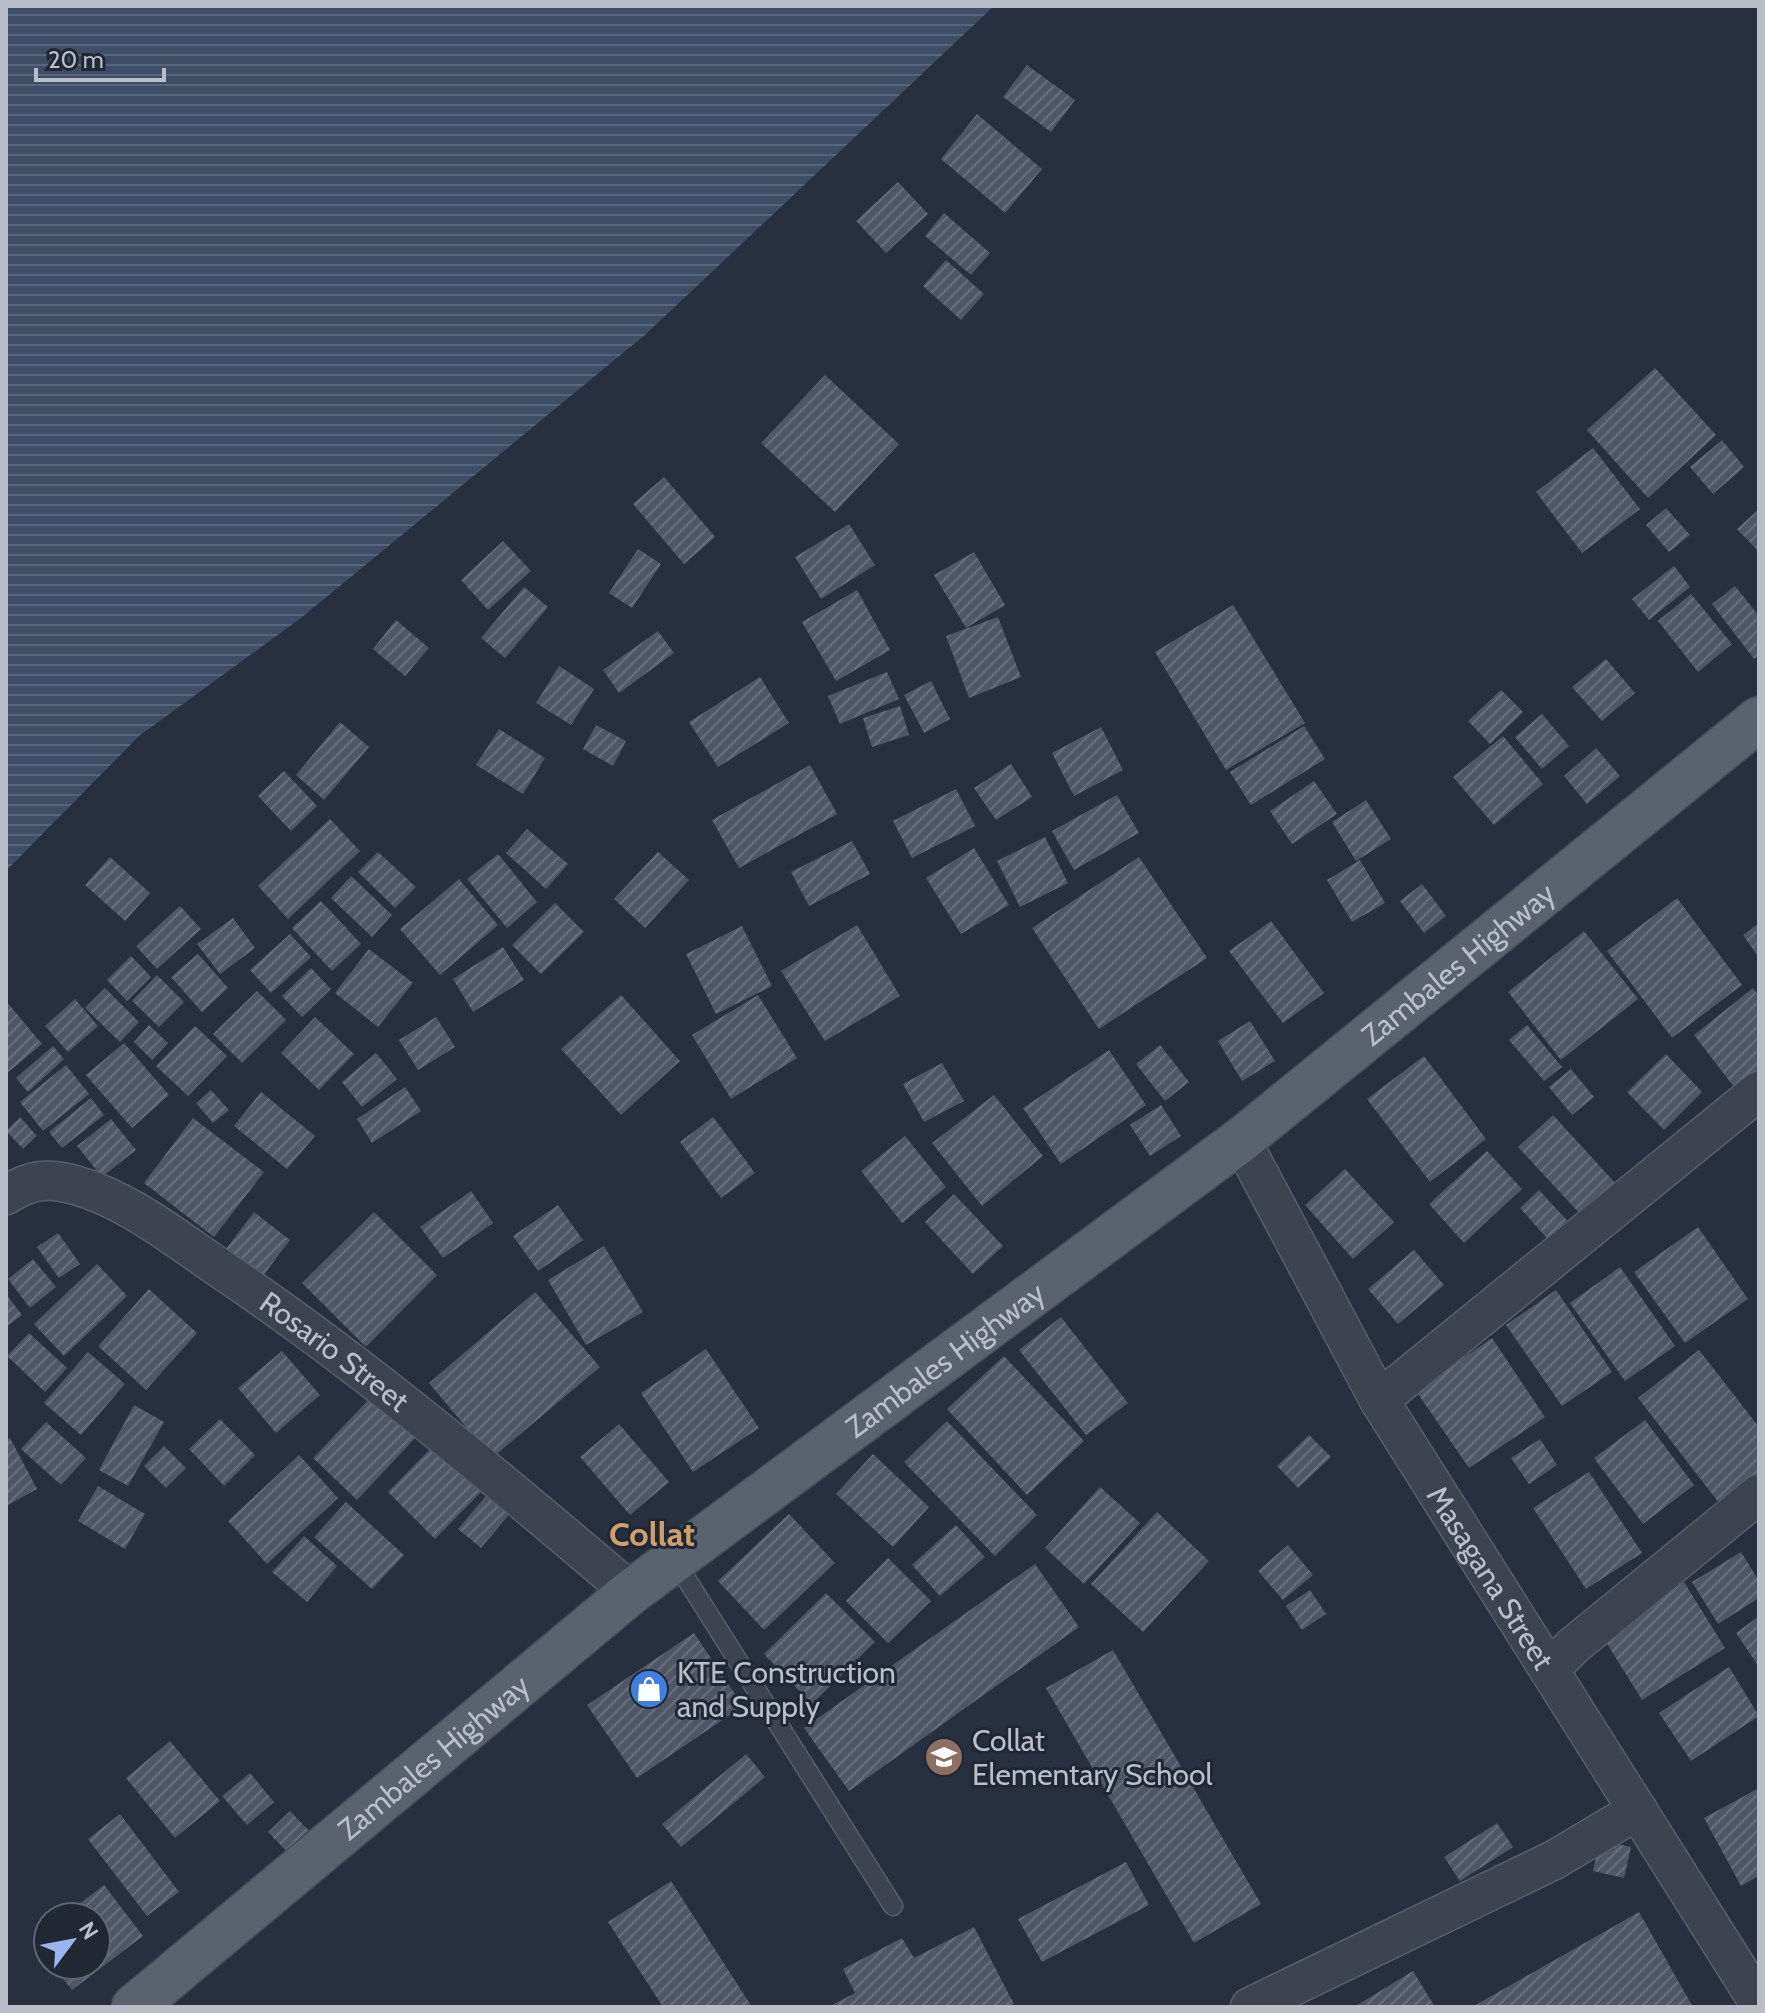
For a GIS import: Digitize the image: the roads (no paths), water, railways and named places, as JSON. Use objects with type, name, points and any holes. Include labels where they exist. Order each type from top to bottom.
[{"type":"main road","name":"Zambales Highway","points":[[134,2007],[631,1592],[1241,1140],[1759,719]]},
{"type":"street","points":[[1379,1400],[1759,1091]]},
{"type":"street","name":"Masagana Street","points":[[1241,1140],[1379,1400],[1759,2003]]},
{"type":"street","name":"Rosario Street","points":[[6,1195],[25,1183],[43,1179],[74,1185],[127,1205],[308,1328],[514,1493],[631,1592]]},
{"type":"street","points":[[1549,1670],[1573,1646],[1759,1494]]},
{"type":"street","points":[[1250,2007],[1554,1860],[1638,1810]]},
{"type":"lane","points":[[675,1561],[893,1906]]},
{"type":"water","points":[[6,6],[994,6],[646,334],[301,618],[139,736],[6,871]]},
{"type":"place","name":"KTE Construction and Supply","points":[[649,1689]]},
{"type":"place","name":"Collat Elementary School","points":[[944,1757]]},
{"type":"district","name":"Collat","points":[[652,1534]]}]
